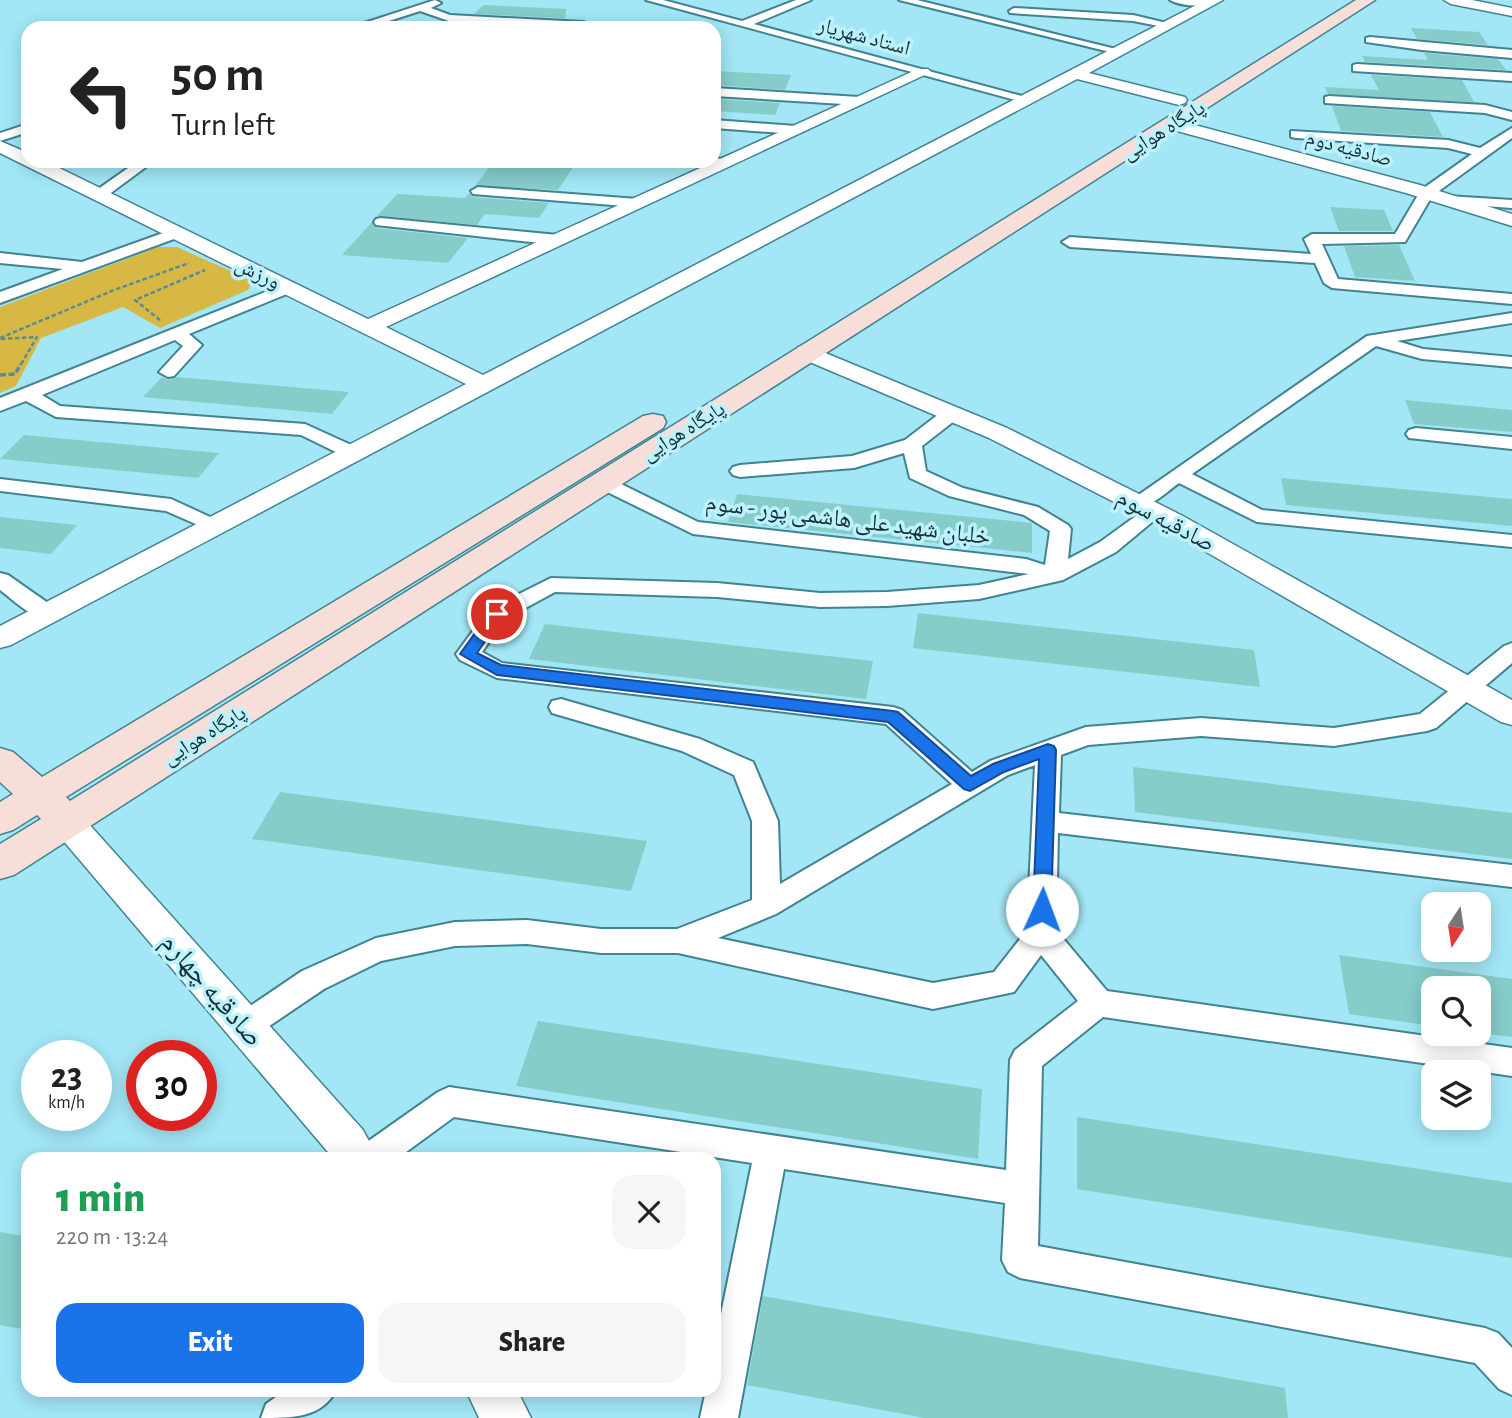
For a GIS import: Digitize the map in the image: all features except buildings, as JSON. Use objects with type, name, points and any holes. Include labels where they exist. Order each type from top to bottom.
[{"type":"main road","name":"پایگاه هوایی","points":[[0,864],[54,809],[1167,114],[1342,0]]},
{"type":"main road","name":"پایگاه هوایی","points":[[1167,114],[1367,0]]},
{"type":"main road","name":"پایگاه هوایی","points":[[0,820],[54,809],[602,482],[794,347]]},
{"type":"main road","points":[[0,761],[54,809]]},
{"type":"street","points":[[378,21],[447,0]]},
{"type":"street","name":"استاد شهریار","points":[[650,0],[1027,99]]},
{"type":"street","points":[[743,24],[806,0]]},
{"type":"street","points":[[904,0],[1118,51]]},
{"type":"street","points":[[928,6],[942,0]]},
{"type":"street","points":[[1175,0],[1214,1]]},
{"type":"street","points":[[1451,0],[1512,12]]},
{"type":"street","points":[[0,638],[1214,1]]},
{"type":"street","points":[[421,8],[449,18],[507,21]]},
{"type":"street","points":[[1014,11],[1133,18],[1169,25]]},
{"type":"street","points":[[1370,40],[1435,49],[1512,54]]},
{"type":"street","points":[[1357,68],[1475,92],[1512,116]]},
{"type":"street","points":[[721,165],[923,72]]},
{"type":"street","name":"صادقیه دوم","points":[[1074,74],[1167,114],[1512,220]]},
{"type":"street","points":[[1296,134],[1439,125],[1475,92],[1512,77]]},
{"type":"street","points":[[721,92],[859,101]]},
{"type":"street","points":[[1329,100],[1439,125],[1483,153]]},
{"type":"street","points":[[721,125],[796,130]]},
{"type":"street","points":[[0,136],[21,130]]},
{"type":"street","points":[[970,785],[893,716],[497,670],[468,654],[497,614],[551,585],[717,590],[820,600],[887,600],[979,592],[1055,575],[1108,547],[1178,475],[1373,340],[1512,318],[1508,299],[1332,284],[1312,239],[1399,239],[1426,193],[1512,132]]},
{"type":"street","name":"ورزش","points":[[0,146],[21,156]]},
{"type":"street","points":[[721,163],[725,163]]},
{"type":"street","name":"ورزش","points":[[45,168],[484,384]]},
{"type":"street","points":[[99,195],[137,168]]},
{"type":"street","points":[[368,327],[714,168]]},
{"type":"street","points":[[478,191],[638,203]]},
{"type":"street","points":[[1447,200],[1512,204]]},
{"type":"street","points":[[381,222],[558,240]]},
{"type":"street","points":[[0,298],[177,233]]},
{"type":"street","points":[[1070,242],[1321,259]]},
{"type":"street","points":[[0,258],[85,267]]},
{"type":"street","points":[[0,405],[288,288]]},
{"type":"street","points":[[168,372],[193,345],[176,333]]},
{"type":"street","points":[[1373,340],[1422,354],[1512,362]]},
{"type":"street","name":"صادقیه سوم","points":[[794,347],[998,433],[1145,508],[1512,714]]},
{"type":"street","points":[[29,394],[56,411],[305,430],[353,453]]},
{"type":"street","points":[[740,471],[854,462],[912,444],[951,414]]},
{"type":"street","points":[[1416,435],[1512,443]]},
{"type":"street","points":[[912,444],[917,474],[956,492],[1031,511],[1061,529],[1055,575]]},
{"type":"street","points":[[1178,475],[1257,516],[1512,541]]},
{"type":"street","name":"خلبان شهید علی هاشمی پور - سوم","points":[[602,482],[693,528],[1026,566],[1055,575]]},
{"type":"street","points":[[0,485],[171,505],[214,526]]},
{"type":"street","points":[[0,580],[47,614]]},
{"type":"street","points":[[678,941],[766,906],[999,768],[1086,736],[1202,727],[1334,737],[1427,722],[1512,651]]},
{"type":"street","points":[[561,707],[691,745],[744,769],[765,821],[766,906]]},
{"type":"street","points":[[245,1026],[313,980],[376,950],[454,934],[527,932],[601,941],[678,941],[933,996],[1003,983],[1041,933],[1048,750]]},
{"type":"street","name":"صادقیه چهارم","points":[[54,809],[353,1152]]},
{"type":"street","points":[[1045,821],[1512,876]]},
{"type":"street","points":[[1041,933],[1098,1003],[1512,1062]]},
{"type":"street","points":[[1098,1003],[1026,1059],[1020,1260],[1485,1346],[1512,1376]]},
{"type":"street","points":[[380,1152],[449,1102],[1022,1189]]},
{"type":"street","points":[[719,1418],[771,1150]]},
{"type":"street","points":[[280,1418],[308,1397]]},
{"type":"street","points":[[494,1397],[506,1418]]},
{"type":"path","points":[[0,338],[114,290],[198,260]]},
{"type":"path","points":[[176,333],[135,300],[210,268],[204,264]]},
{"type":"path","points":[[0,338],[37,337],[15,374],[0,375]]},
{"type":"shaded area","points":[[158,247],[177,247],[253,281],[248,290],[160,328],[123,307],[41,338],[16,386],[0,393],[0,307]]},
{"type":"route","points":[[497,614],[468,654],[497,670],[893,716],[970,785],[999,768],[1048,750],[1042,910]]}]
